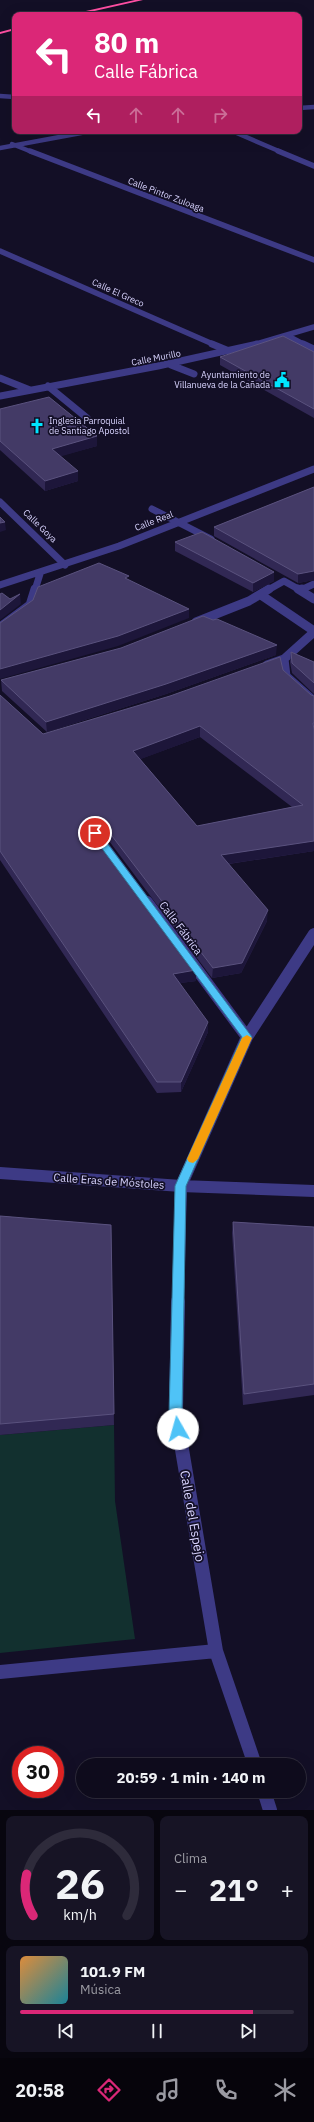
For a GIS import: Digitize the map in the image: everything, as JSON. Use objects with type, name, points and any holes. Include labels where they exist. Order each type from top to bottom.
[{"type":"highway","points":[[84,12],[141,0]]},
{"type":"highway","points":[[0,33],[12,30]]},
{"type":"street","points":[[0,96],[12,97]]},
{"type":"street","points":[[302,108],[314,106]]},
{"type":"street","points":[[0,148],[12,144],[74,134]]},
{"type":"street","points":[[239,134],[314,166]]},
{"type":"street","name":"Calle Pintor Zuloaga","points":[[12,144],[314,260]]},
{"type":"street","name":"Calle El Greco","points":[[0,251],[229,351]]},
{"type":"street","name":"Calle Murillo","points":[[0,396],[171,364],[288,336],[314,327]]},
{"type":"street","points":[[288,336],[314,349]]},
{"type":"street","points":[[171,364],[194,374]]},
{"type":"street","points":[[0,378],[30,390]]},
{"type":"street","points":[[48,386],[87,418]]},
{"type":"street","name":"Calle Real","points":[[0,585],[40,574],[314,470]]},
{"type":"street","name":"Calle Goya","points":[[0,502],[65,564]]},
{"type":"street","points":[[152,509],[180,522],[215,542]]},
{"type":"street","points":[[0,627],[30,605],[40,574]]},
{"type":"street","points":[[184,627],[261,596],[281,579],[302,590],[314,599]]},
{"type":"street","points":[[302,590],[314,584]]},
{"type":"street","points":[[255,669],[284,659],[314,632],[261,596]]},
{"type":"street","points":[[284,659],[286,676],[314,701]]},
{"type":"street","name":"Calle Fábrica","points":[[95,833],[247,1037]]},
{"type":"street","name":"Calle del Espejo","points":[[253,1758],[216,1651],[176,1414],[181,1186],[247,1037],[314,934]]},
{"type":"street","name":"Calle Eras de Móstoles","points":[[0,1173],[181,1186],[314,1191]]},
{"type":"street","points":[[0,1672],[216,1651]]},
{"type":"street","points":[[266,1798],[270,1810]]},
{"type":"green space","points":[[114,1425],[115,1501],[135,1639],[0,1653],[0,1435]]},
{"type":"building","name":"Ayuntamiento de Villanueva de la Cañada","points":[[283,336],[314,352],[314,409],[220,357]]},
{"type":"building","points":[[49,397],[97,436],[52,449],[78,471],[45,481],[0,441],[0,409]]},
{"type":"building","points":[[314,487],[314,571],[298,574],[214,527]]},
{"type":"building","points":[[0,517],[5,522],[0,523]]},
{"type":"building","points":[[202,532],[274,572],[253,583],[175,542]]},
{"type":"building","points":[[99,563],[129,576],[125,578],[189,609],[118,636],[0,669],[0,623],[33,600],[38,587]]},
{"type":"building","points":[[2,593],[10,599],[20,594],[0,610],[0,594]]},
{"type":"building","points":[[203,616],[213,620],[217,619],[277,645],[166,684],[46,722],[1,680],[121,648]]},
{"type":"building","points":[[291,652],[314,662],[314,683],[292,663]]},
{"type":"building","points":[[280,657],[283,670],[314,696],[314,841],[221,855],[268,910],[242,963],[213,968],[99,819],[94,817],[89,820],[90,826],[196,970],[173,974],[208,1022],[181,1082],[157,1082],[0,851],[0,695],[43,734],[170,696]],"holes":[[[200,726],[303,805],[197,826],[133,751]]]},
{"type":"building","points":[[0,1216],[111,1225],[114,1414],[0,1424]]},
{"type":"building","points":[[233,1222],[314,1227],[314,1384],[244,1394]]},
{"type":"slow traffic","points":[[193,1159],[247,1038]]},
{"type":"place","name":"Ayuntamiento de Villanueva de la Cañada","points":[[282,380]]},
{"type":"place","name":"Inglesia Parroquial de Santiago Apostol","points":[[37,426]]},
{"type":"route","points":[[95,833],[247,1037],[181,1186],[176,1414],[178,1429]]}]
